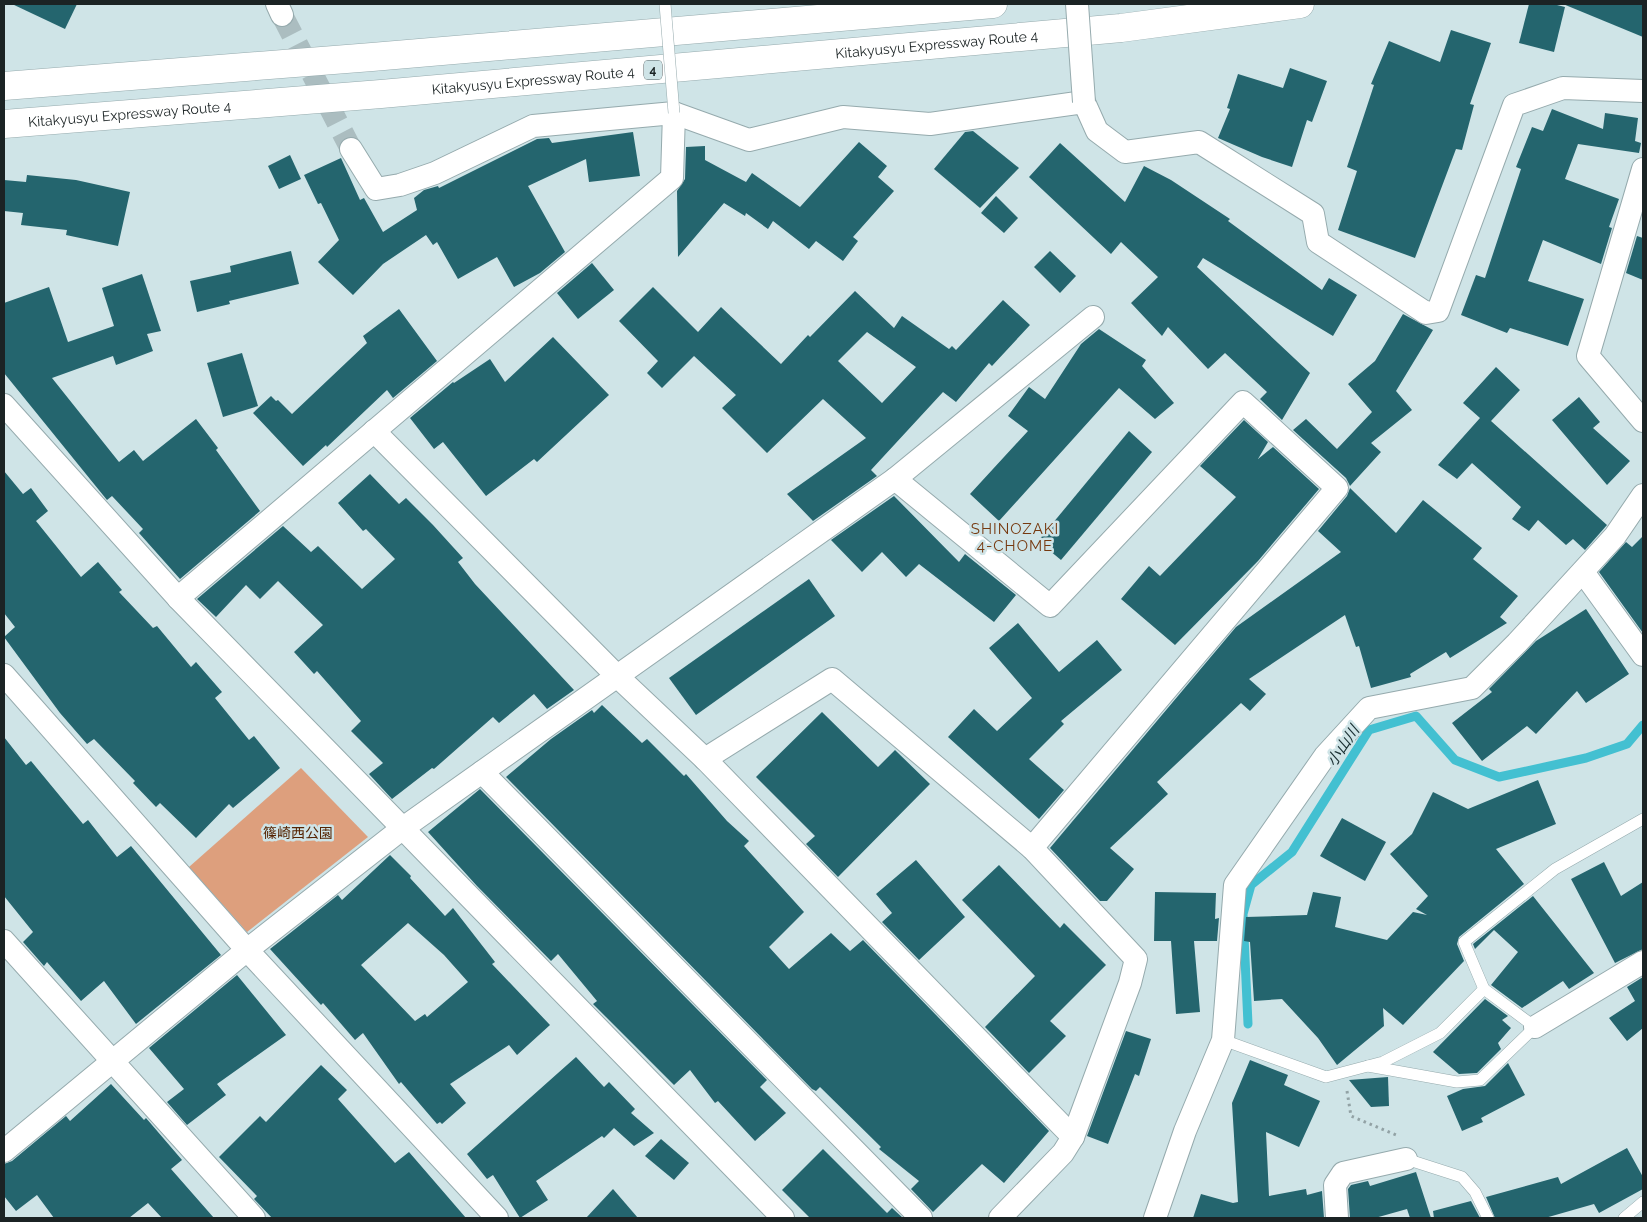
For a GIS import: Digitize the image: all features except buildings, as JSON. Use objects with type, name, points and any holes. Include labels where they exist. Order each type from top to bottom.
[{"type":"highway","points":[[4,86],[372,58],[993,4]]},
{"type":"highway","name":"Kitakyusyu Expressway Route 4","points":[[4,124],[381,94],[1121,28],[1300,4]]},
{"type":"street","points":[[1077,4],[1084,102],[1097,131],[1125,152],[1199,142],[1313,214],[1318,242],[1426,313],[1438,311],[1514,105],[1563,88],[1643,91]]},
{"type":"street","points":[[351,149],[376,189],[400,185],[435,174],[533,126],[674,113],[749,140],[843,117],[930,124],[1084,102]]},
{"type":"street","points":[[178,598],[672,178],[674,113]]},
{"type":"street","points":[[1643,169],[1588,356],[1643,421]]},
{"type":"street","points":[[4,1151],[247,950],[403,828],[895,479],[1093,316]]},
{"type":"street","points":[[895,479],[1050,606],[1243,402],[1338,488],[1032,848]]},
{"type":"street","points":[[4,405],[178,598],[783,1218]]},
{"type":"street","points":[[374,431],[617,676],[705,759],[1073,1137]]},
{"type":"street","points":[[1155,1218],[1185,1131],[1223,1040],[1235,885],[1325,756],[1369,708],[1472,688],[1517,644],[1615,536],[1643,495]]},
{"type":"street","points":[[1583,572],[1643,656]]},
{"type":"street","points":[[4,675],[247,950],[497,1218]]},
{"type":"street","points":[[705,759],[832,679],[1032,848],[1136,959],[1130,983],[1073,1137],[1063,1153],[1000,1218]]},
{"type":"street","points":[[482,772],[921,1218]]},
{"type":"street","points":[[4,941],[254,1218]]},
{"type":"street","points":[[1535,1027],[1643,962]]},
{"type":"street","points":[[1337,1218],[1335,1185],[1343,1173],[1406,1159]]},
{"type":"lane","points":[[664,4],[674,113]]},
{"type":"lane","points":[[1368,1066],[1457,1082],[1480,1080],[1535,1027],[1484,989],[1464,942],[1555,869],[1643,819]]},
{"type":"lane","points":[[1223,1040],[1326,1077],[1344,1074],[1383,1062],[1440,1033],[1484,989]]},
{"type":"lane","points":[[1406,1159],[1462,1177],[1475,1192],[1488,1218]]},
{"type":"lane","points":[[1624,1218],[1643,1202]]},
{"type":"path","points":[[1344,1074],[1351,1116],[1402,1137],[1406,1159]]},
{"type":"green space","name":"篠崎西公園","points":[[301,768],[368,837],[247,932],[189,867]]},
{"type":"waterway","name":"小山川","points":[[1248,1024],[1243,914],[1251,885],[1292,852],[1369,730],[1416,716],[1455,760],[1499,777],[1586,758],[1627,744],[1643,725]]},
{"type":"tunnel","points":[[282,15],[351,149]]},
{"type":"district","name":"SHINOZAKI 4-CHOME","points":[[1015,538]]}]
